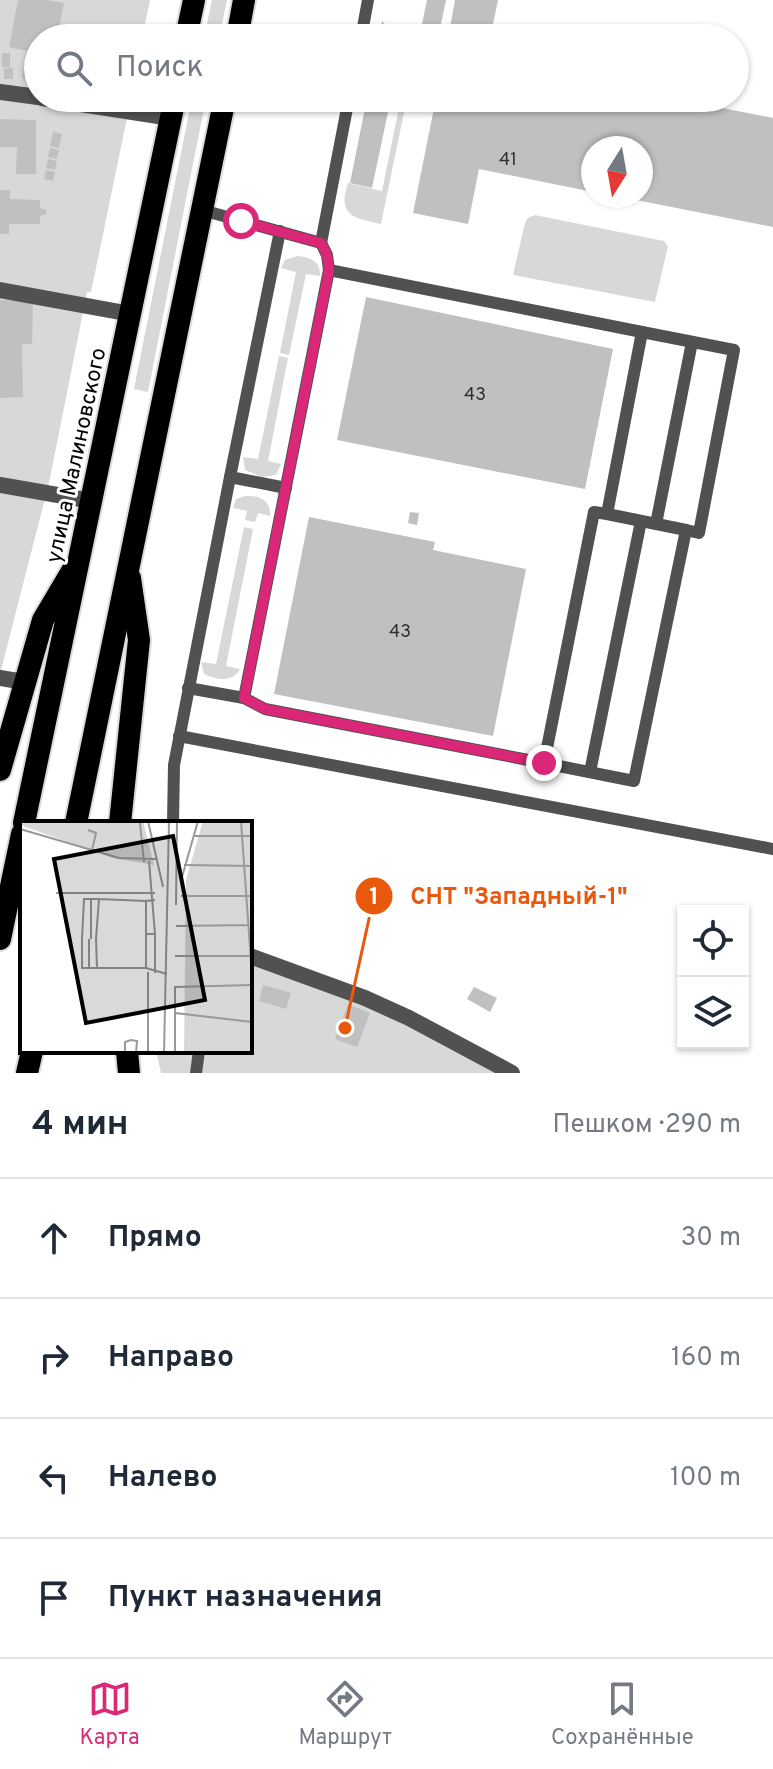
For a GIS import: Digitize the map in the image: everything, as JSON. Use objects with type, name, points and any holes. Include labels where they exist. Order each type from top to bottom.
[{"type":"highway","points":[[189,24],[194,0]]},
{"type":"highway","points":[[240,24],[244,0]]},
{"type":"highway","name":"улица Малиновского","points":[[24,821],[172,112]]},
{"type":"highway","points":[[76,821],[222,112]]},
{"type":"highway","points":[[0,770],[48,609],[81,557]]},
{"type":"highway","points":[[120,821],[139,640],[127,564]]},
{"type":"highway","points":[[0,939],[20,844]]},
{"type":"highway","points":[[27,1073],[32,1053]]},
{"type":"highway","points":[[127,1053],[129,1073]]},
{"type":"street","points":[[0,92],[24,96]]},
{"type":"street","points":[[0,290],[131,314]]},
{"type":"street","points":[[0,485],[92,501]]},
{"type":"street","points":[[0,678],[24,682]]},
{"type":"street","points":[[252,957],[365,998],[512,1073]]},
{"type":"lane","points":[[364,24],[368,0]]},
{"type":"lane","points":[[244,698],[329,270],[321,243],[346,112]]},
{"type":"lane","points":[[202,210],[321,243]]},
{"type":"lane","points":[[173,821],[172,783],[179,736],[280,231]]},
{"type":"lane","points":[[329,270],[734,350],[699,533],[594,512],[544,763]]},
{"type":"lane","points":[[607,514],[642,332]]},
{"type":"lane","points":[[656,524],[692,342]]},
{"type":"lane","points":[[230,477],[286,488]]},
{"type":"lane","points":[[590,772],[641,521]]},
{"type":"lane","points":[[188,688],[244,698],[265,709],[634,781],[686,530]]},
{"type":"lane","points":[[179,736],[773,849]]},
{"type":"lane","points":[[196,1073],[199,1053]]},
{"type":"shaded area","points":[[0,0],[150,0],[145,24],[24,24],[24,112],[120,112],[119,116],[127,118],[91,292],[87,292],[49,483],[0,674]]},
{"type":"shaded area","points":[[212,0],[227,0],[222,24],[207,24]]},
{"type":"shaded area","points":[[189,112],[203,112],[148,392],[134,389]]},
{"type":"shaded area","points":[[398,112],[404,112],[381,224],[356,217],[346,209],[348,183],[382,191]]},
{"type":"shaded area","points":[[535,215],[664,241],[668,246],[655,302],[513,275],[525,223]]},
{"type":"shaded area","points":[[297,256],[314,261],[319,267],[320,276],[306,274],[289,355],[280,353],[296,272],[281,268],[285,260]]},
{"type":"shaded area","points":[[279,356],[288,358],[268,461],[281,464],[276,475],[262,477],[245,470],[243,457],[258,459]]},
{"type":"shaded area","points":[[245,496],[263,500],[270,516],[258,513],[255,522],[245,520],[247,511],[233,508],[236,499]]},
{"type":"shaded area","points":[[244,527],[253,529],[226,666],[240,669],[233,677],[219,679],[204,674],[201,662],[216,664]]},
{"type":"shaded area","points":[[252,951],[402,1006],[517,1073],[161,1073],[156,1053],[252,1053]]},
{"type":"building","points":[[18,0],[64,3],[60,24],[24,24],[24,50],[9,47]]},
{"type":"building","points":[[427,0],[446,0],[441,24],[422,24]]},
{"type":"building","points":[[455,0],[498,0],[493,24],[451,24]]},
{"type":"building","points":[[2,53],[10,53],[10,67],[2,67]]},
{"type":"building","points":[[4,68],[13,68],[13,79],[4,79]]},
{"type":"building","points":[[364,112],[388,112],[372,188],[350,183]]},
{"type":"building","points":[[433,112],[743,112],[773,118],[773,227],[653,203],[653,136],[581,136],[581,190],[479,169],[468,224],[413,213]]},
{"type":"building","points":[[0,119],[36,120],[36,174],[16,174],[17,147],[0,147]]},
{"type":"building","points":[[53,132],[62,134],[59,148],[50,146]]},
{"type":"building","points":[[50,148],[59,150],[57,159],[48,157]]},
{"type":"building","points":[[48,159],[57,161],[55,170],[46,168]]},
{"type":"building","points":[[46,170],[55,172],[53,181],[44,179]]},
{"type":"building","points":[[0,190],[10,190],[10,199],[40,200],[40,208],[47,210],[40,216],[40,224],[9,224],[9,234],[0,234]]},
{"type":"building","points":[[366,297],[613,349],[585,489],[337,440]]},
{"type":"building","points":[[0,300],[33,301],[32,344],[22,344],[23,397],[0,398]]},
{"type":"building","points":[[410,512],[419,513],[417,525],[408,523]]},
{"type":"building","points":[[309,517],[435,542],[433,550],[526,569],[493,736],[274,694]]},
{"type":"building","points":[[263,985],[291,993],[286,1009],[259,1001]]},
{"type":"building","points":[[474,987],[497,998],[490,1012],[467,999]]},
{"type":"building","points":[[348,1004],[370,1013],[357,1047],[335,1039]]},
{"type":"place","name":"СНТ \"Западный-1\"","points":[[345,1028]]},
{"type":"route","points":[[241,221],[321,243],[329,270],[244,698],[265,709],[544,763]]}]
